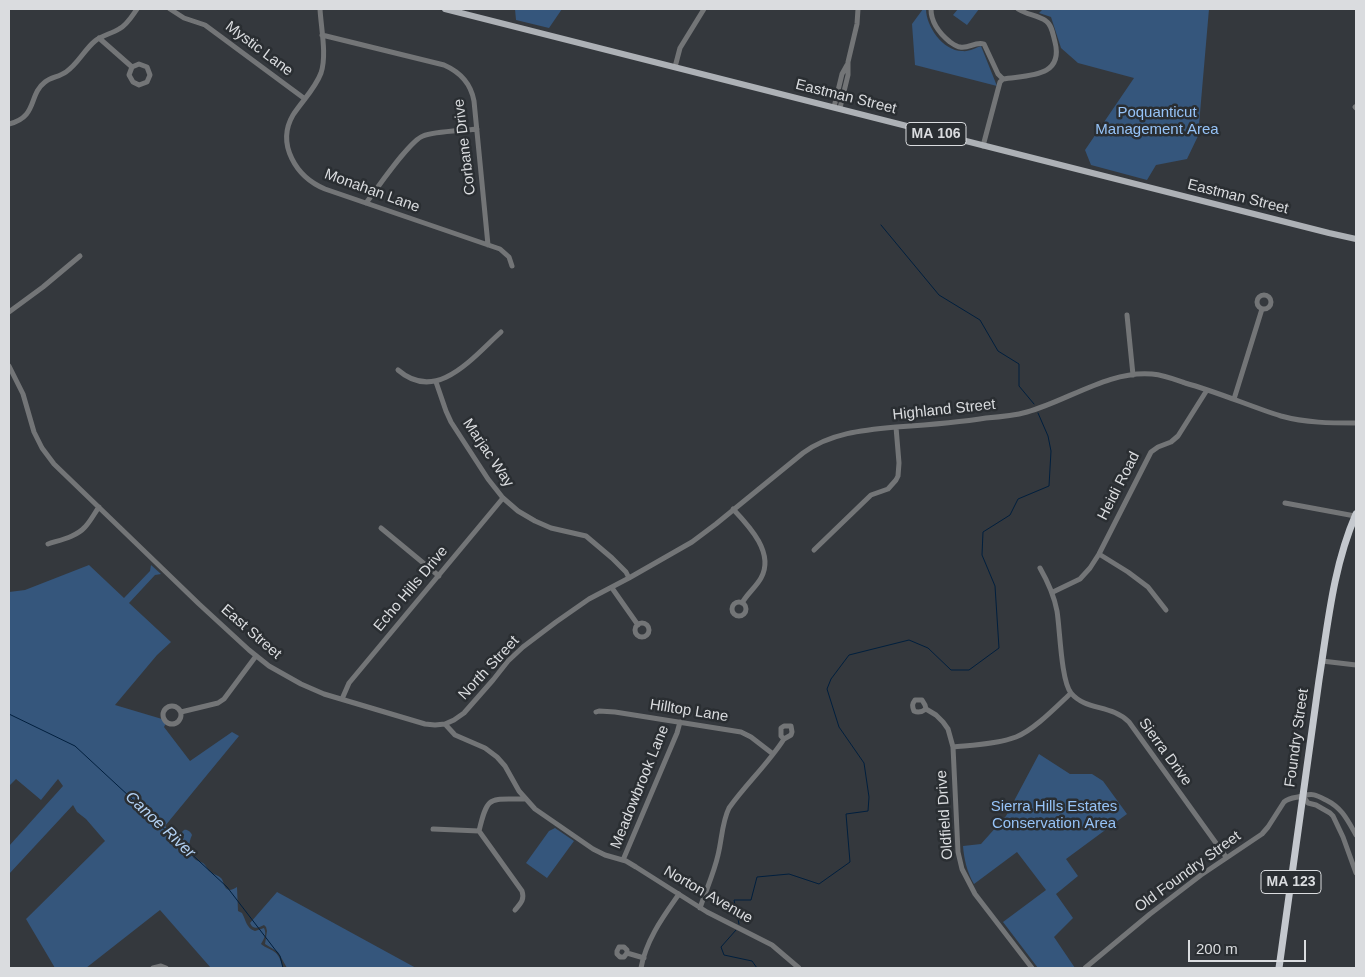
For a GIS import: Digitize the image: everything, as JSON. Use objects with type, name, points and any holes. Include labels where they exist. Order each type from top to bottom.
[{"type":"highway","name":"Foundry Street","points":[[1279,968],[1334,581],[1347,537],[1356,515]]},
{"type":"main road","name":"Eastman Street","points":[[445,9],[985,147],[1356,238]]},
{"type":"street","points":[[9,124],[29,112],[43,83],[70,69],[92,43],[126,24],[137,9]]},
{"type":"street","name":"Mystic Lane","points":[[170,9],[184,18],[205,24],[305,99]]},
{"type":"street","name":"Monahan Lane","points":[[320,9],[322,67],[318,80],[294,114],[287,131],[288,151],[294,164],[312,182],[325,189],[488,245],[507,254],[512,266]]},
{"type":"street","points":[[675,67],[680,48],[704,9]]},
{"type":"street","points":[[837,108],[842,74],[848,62],[858,19],[858,9]]},
{"type":"street","points":[[931,9],[936,29],[955,45],[962,48],[979,43],[984,44],[998,74],[1003,78],[1045,72],[1052,64],[1056,52],[1053,33],[1048,22],[1018,9]]},
{"type":"street","name":"Corbane Drive","points":[[322,35],[444,65],[454,70],[462,78],[473,95],[488,245]]},
{"type":"street","points":[[99,38],[132,67]]},
{"type":"street","points":[[139,64],[145,66],[150,72],[148,80],[141,84],[133,82],[129,75],[132,67],[139,64]]},
{"type":"street","points":[[985,147],[1000,82],[1003,78]]},
{"type":"street","points":[[366,203],[410,146],[420,137],[430,134],[477,129]]},
{"type":"street","points":[[9,312],[80,256]]},
{"type":"street","points":[[1234,399],[1262,309]]},
{"type":"street","points":[[1127,315],[1133,375]]},
{"type":"street","points":[[398,370],[413,380],[436,382],[447,378],[501,332]]},
{"type":"street","name":"East Street","points":[[9,366],[23,394],[34,432],[42,448],[54,464],[199,604],[256,656],[277,671],[301,684],[342,699],[425,724],[445,724]]},
{"type":"street","name":"Highland Street","points":[[575,609],[589,599],[612,588],[692,542],[810,447],[852,432],[969,421],[1017,414],[1040,408],[1107,381],[1144,374],[1162,375],[1282,416],[1308,422],[1356,423]]},
{"type":"street","name":"Marjac Way","points":[[436,382],[451,422],[488,479],[503,498],[528,518],[551,528],[586,536],[612,558],[626,572],[629,578]]},
{"type":"street","name":"Heidi Road","points":[[1053,592],[1080,579],[1090,568],[1151,452],[1171,442],[1178,436],[1208,390]]},
{"type":"street","points":[[814,550],[867,498],[875,492],[888,488],[896,480],[899,463],[896,427]]},
{"type":"street","name":"Echo Hills Drive","points":[[342,699],[349,683],[503,498]]},
{"type":"street","points":[[1285,504],[1356,515]]},
{"type":"street","points":[[48,544],[72,536],[80,531],[88,524],[99,507]]},
{"type":"street","points":[[733,509],[750,526],[761,546],[765,565],[762,576],[742,603]]},
{"type":"street","points":[[381,528],[439,576]]},
{"type":"street","points":[[1099,554],[1148,587],[1166,610]]},
{"type":"street","points":[[953,747],[988,743],[1016,737],[1033,727],[1071,693],[1065,680],[1053,592],[1040,568]]},
{"type":"street","points":[[612,588],[638,624]]},
{"type":"street","name":"North Street","points":[[445,724],[464,712],[508,661],[523,647],[575,609]]},
{"type":"street","points":[[181,712],[218,703],[224,699],[256,656]]},
{"type":"street","points":[[1322,661],[1356,665]]},
{"type":"street","name":"Sierra Drive","points":[[1071,693],[1082,702],[1114,712],[1128,722],[1226,857]]},
{"type":"street","name":"Oldfield Drive","points":[[926,709],[936,715],[948,729],[953,747],[958,852],[962,869],[975,894],[1032,968]]},
{"type":"street","name":"Hilltop Lane","points":[[596,712],[615,712],[741,732],[751,737],[773,754]]},
{"type":"street","name":"Meadowbrook Lane","points":[[623,860],[680,722]]},
{"type":"street","points":[[445,724],[455,735],[485,748],[498,757],[505,766],[514,785],[526,799]]},
{"type":"street","points":[[700,908],[714,871],[721,844],[725,815],[784,739]]},
{"type":"street","points":[[1356,835],[1345,815],[1336,805],[1309,793],[1302,796],[1308,803],[1330,813],[1336,821],[1344,837],[1356,873]]},
{"type":"street","name":"Old Foundry Street","points":[[1087,968],[1167,901],[1226,857],[1264,832],[1286,800],[1302,796]]},
{"type":"street","points":[[1316,805],[1319,796]]},
{"type":"street","points":[[479,831],[484,812],[490,802],[500,798],[526,799]]},
{"type":"street","name":"Norton Avenue","points":[[526,799],[535,809],[580,842],[599,852],[623,860],[700,908],[772,945],[799,968]]},
{"type":"street","points":[[433,830],[479,831]]},
{"type":"street","points":[[479,831],[522,891],[523,901],[515,910]]},
{"type":"street","points":[[641,968],[653,934],[678,894]]},
{"type":"street","points":[[627,953],[644,958]]},
{"type":"street","points":[[154,968],[161,966],[166,968]]},
{"type":"green space","points":[[515,9],[562,9],[549,28],[516,20]]},
{"type":"green space","points":[[923,9],[926,9],[932,30],[948,47],[965,51],[981,46],[997,86],[915,65],[912,24]]},
{"type":"green space","points":[[958,9],[979,9],[967,25],[953,15]]},
{"type":"green space","name":"Poquanticut Management Area","points":[[1043,9],[1209,9],[1198,136],[1187,159],[1156,165],[1147,180],[1091,165],[1085,150],[1134,78],[1078,63],[1061,48],[1051,17],[1039,13]]},
{"type":"green space","points":[[89,565],[124,598],[150,571],[151,565],[161,574],[155,575],[129,603],[171,642],[157,655],[115,705],[162,719],[166,723],[164,727],[190,761],[232,732],[239,736],[165,826],[179,840],[184,838],[182,832],[184,830],[190,832],[192,835],[190,848],[193,858],[203,863],[210,871],[221,878],[227,889],[230,890],[237,887],[238,911],[242,913],[252,930],[264,928],[265,934],[261,944],[276,953],[280,958],[283,968],[211,968],[160,910],[86,968],[55,968],[26,919],[105,841],[86,819],[77,812],[73,805],[9,874],[9,846],[63,786],[58,779],[41,800],[16,779],[9,786],[9,592],[25,590]]},
{"type":"green space","name":"Sierra Hills Estates Conservation Area","points":[[1039,754],[1070,774],[1092,774],[1103,781],[1127,814],[1066,859],[1078,876],[1056,894],[1073,918],[1054,937],[1075,968],[1038,968],[1003,922],[1046,890],[1017,852],[974,884],[964,856],[963,846],[981,844],[1006,816]]},
{"type":"green space","points":[[555,828],[574,841],[547,878],[526,863],[549,831]]},
{"type":"green space","points":[[277,892],[416,968],[287,968],[278,952],[265,944],[266,927],[264,925],[254,928],[250,923]]},
{"type":"waterway","points":[[881,225],[939,295],[980,320],[998,351],[1019,364],[1019,386],[1034,404]]},
{"type":"waterway","points":[[739,924],[734,900],[751,900],[757,877],[789,874],[819,884],[850,862],[846,814],[868,811],[869,797],[864,763],[839,727],[827,689],[831,679],[849,655],[909,640],[928,648],[951,670],[969,670],[999,648],[995,586],[982,555],[983,532],[1010,515],[1018,499],[1049,486],[1051,451],[1048,436],[1038,413]]},
{"type":"waterway","name":"Canoe River","points":[[9,714],[75,746],[227,887],[280,956],[283,968]]},
{"type":"waterway","points":[[736,930],[721,947],[724,955],[752,961],[757,968]]}]
